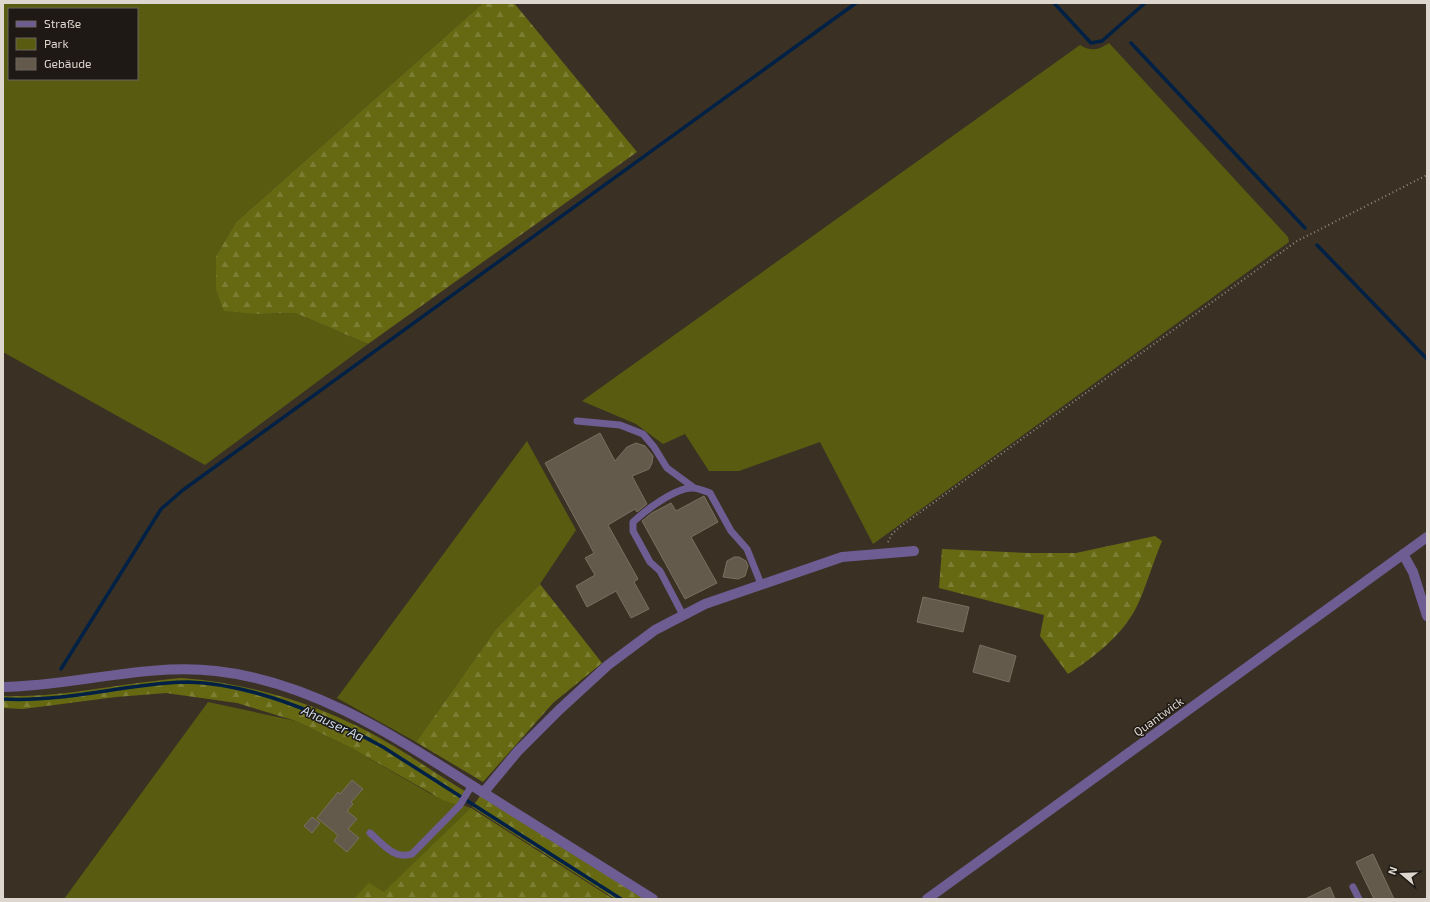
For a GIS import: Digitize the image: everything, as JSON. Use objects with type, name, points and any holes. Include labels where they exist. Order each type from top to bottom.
[{"type":"street","name":"Quantwick","points":[[927,899],[1427,537]]},
{"type":"street","points":[[483,793],[523,746],[559,710],[608,665],[655,630],[705,604],[842,557],[886,552],[914,551]]},
{"type":"street","points":[[1403,554],[1413,572],[1427,616]]},
{"type":"street","points":[[3,687],[54,683],[107,675],[152,671],[192,670],[244,674],[279,684],[349,712],[376,726],[470,789],[483,793],[653,899]]},
{"type":"lane","points":[[577,420],[620,425],[643,434],[654,447],[667,468],[693,487],[710,493],[731,531],[747,549],[761,584]]},
{"type":"lane","points":[[683,616],[660,571],[650,562],[633,531],[633,522],[642,514],[677,491],[693,487]]},
{"type":"lane","points":[[370,833],[395,854],[407,856],[419,848],[460,805],[470,789]]},
{"type":"lane","points":[[1353,887],[1359,899]]},
{"type":"path","points":[[886,552],[886,545],[892,534],[901,526],[1297,241],[1427,175]]},
{"type":"green space","points":[[3,3],[483,3],[236,222],[216,256],[216,289],[259,314],[295,313],[368,344],[205,465],[3,352]]},
{"type":"green space","points":[[483,3],[514,3],[637,152],[368,344],[295,313],[259,314],[224,311],[216,289],[216,256],[236,222]]},
{"type":"green space","points":[[1109,43],[1288,237],[1289,242],[873,544],[820,442],[739,471],[709,471],[685,434],[663,444],[636,424],[582,401],[1080,45],[1088,49],[1094,49]]},
{"type":"green space","points":[[527,441],[576,530],[540,584],[496,629],[416,742],[337,698]]},
{"type":"green space","points":[[1155,536],[1162,541],[1142,594],[1129,620],[1105,646],[1068,674],[1040,636],[1044,615],[939,588],[942,549],[1029,553],[1076,553]]},
{"type":"green space","points":[[540,584],[602,663],[553,703],[483,782],[416,742],[496,629]]},
{"type":"green space","points":[[181,678],[206,680],[254,689],[300,702],[323,711],[345,720],[380,738],[468,793],[458,805],[443,800],[353,749],[296,721],[237,703],[166,693],[116,697],[23,709],[3,708],[3,696],[70,693]]},
{"type":"green space","points":[[208,702],[296,721],[353,749],[431,794],[471,808],[613,899],[64,899]]},
{"type":"green space","points":[[481,795],[648,899],[615,899],[472,807]]},
{"type":"green space","points":[[471,808],[613,899],[354,899],[369,883],[384,892]]},
{"type":"building","points":[[600,433],[615,461],[627,447],[636,443],[645,446],[653,456],[649,469],[632,476],[647,504],[637,512],[635,509],[608,525],[638,579],[634,582],[649,609],[631,618],[616,591],[587,607],[576,586],[595,575],[585,558],[594,553],[545,463]]},
{"type":"building","points":[[704,496],[718,522],[691,537],[717,583],[685,599],[642,521],[652,513],[671,503],[676,511]]},
{"type":"building","points":[[734,557],[739,557],[746,561],[748,566],[745,576],[738,579],[723,577],[727,561]]},
{"type":"building","points":[[923,597],[969,607],[963,632],[917,622]]},
{"type":"building","points":[[980,645],[1016,656],[1009,682],[973,672]]},
{"type":"building","points":[[352,780],[363,789],[351,802],[353,804],[347,811],[357,819],[348,829],[359,838],[347,852],[334,841],[338,835],[317,818],[338,792],[340,794]]},
{"type":"building","points":[[312,817],[320,823],[312,833],[304,826]]},
{"type":"building","points":[[1373,854],[1394,899],[1374,899],[1356,862]]},
{"type":"building","points":[[1330,887],[1335,899],[1305,899]]},
{"type":"waterway","points":[[61,669],[161,509],[183,490],[856,3]]},
{"type":"waterway","points":[[1054,3],[1091,43],[1102,41],[1145,3]]},
{"type":"waterway","points":[[1131,43],[1305,228]]},
{"type":"waterway","points":[[1317,245],[1427,359]]},
{"type":"waterway","name":"Ahauser Aa","points":[[3,699],[61,697],[153,684],[188,682],[239,688],[289,703],[361,735],[383,747],[621,899]]}]
